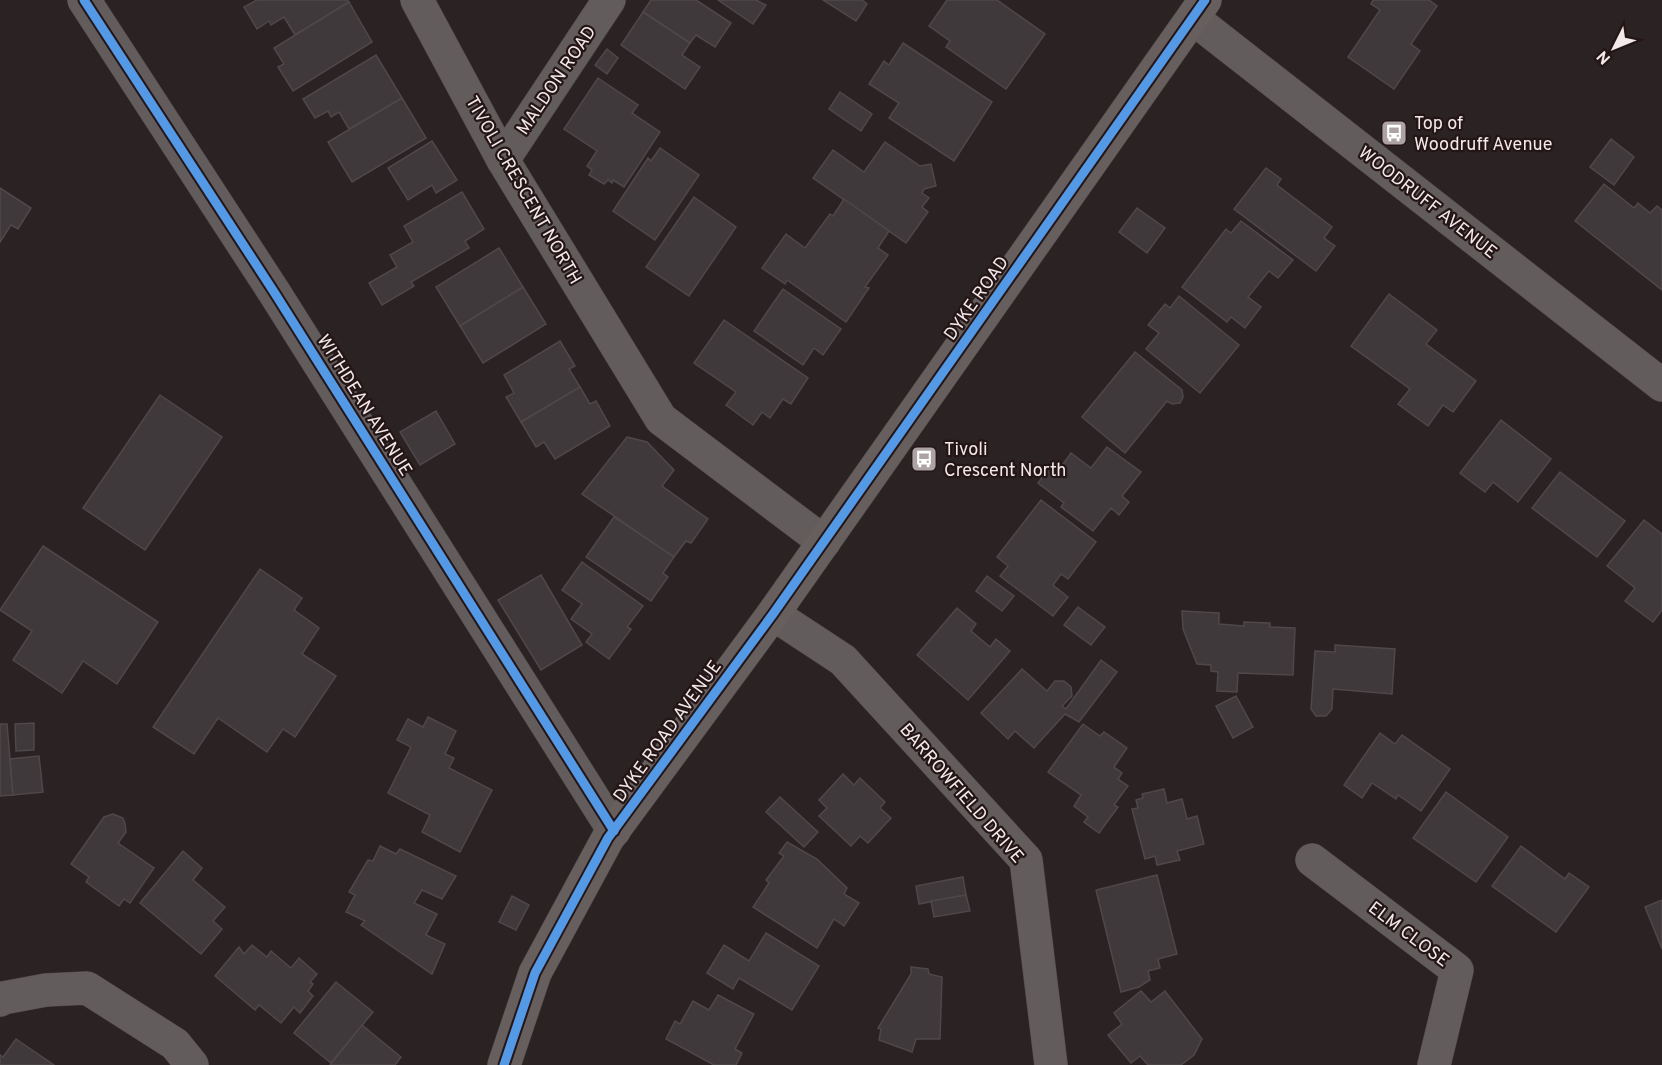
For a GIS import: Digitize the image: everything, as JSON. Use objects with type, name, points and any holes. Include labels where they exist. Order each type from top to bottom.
[{"type":"street","name":"WITHDEAN AVENUE","points":[[84,0],[274,292],[614,831]]},
{"type":"street","name":"TIVOLI CRESCENT NORTH","points":[[417,0],[503,160],[661,420],[824,542]]},
{"type":"street","name":"MALDON ROAD","points":[[503,160],[609,0]]},
{"type":"street","name":"WOODRUFF AVENUE","points":[[1200,9],[1662,385]]},
{"type":"street","name":"DYKE ROAD","points":[[773,614],[1200,9]]},
{"type":"street","name":"DYKE ROAD AVENUE","points":[[504,1065],[535,973],[614,831],[773,614]]},
{"type":"street","name":"BARROWFIELD DRIVE","points":[[773,614],[843,660],[1026,860],[1051,1065]]},
{"type":"street","name":"ELM CLOSE","points":[[1312,860],[1457,970],[1434,1065]]},
{"type":"street","points":[[0,1000],[46,990],[87,988],[175,1044],[192,1065]]},
{"type":"building","points":[[257,0],[347,0],[349,2],[295,35],[284,17],[271,25],[269,21],[257,29],[244,7]]},
{"type":"building","points":[[651,0],[696,0],[731,23],[715,47],[696,35],[690,43],[643,12]]},
{"type":"building","points":[[718,0],[756,0],[766,5],[753,24]]},
{"type":"building","points":[[823,0],[862,0],[867,4],[856,21]]},
{"type":"building","points":[[947,0],[997,0],[1045,34],[1006,89],[946,47],[950,41],[929,26]]},
{"type":"building","points":[[1373,0],[1429,0],[1437,6],[1411,44],[1420,51],[1394,89],[1348,57],[1380,10],[1371,4]]},
{"type":"building","points":[[349,2],[372,42],[293,91],[278,67],[284,64],[274,48]]},
{"type":"building","points":[[643,12],[690,43],[682,55],[700,67],[685,89],[621,45]]},
{"type":"building","points":[[903,43],[992,102],[954,161],[889,118],[899,103],[869,84],[884,61],[889,65]]},
{"type":"building","points":[[607,49],[618,58],[607,74],[595,65]]},
{"type":"building","points":[[376,55],[402,98],[349,129],[339,112],[331,117],[328,111],[315,118],[303,99]]},
{"type":"building","points":[[598,78],[638,105],[632,113],[660,132],[624,187],[613,180],[612,183],[608,180],[604,184],[589,175],[592,170],[587,166],[597,151],[564,129]]},
{"type":"building","points":[[840,92],[872,114],[861,131],[829,109]]},
{"type":"building","points":[[402,98],[426,138],[352,182],[328,142]]},
{"type":"building","points":[[1611,139],[1634,157],[1614,185],[1590,167]]},
{"type":"building","points":[[432,141],[457,180],[436,193],[432,185],[408,200],[388,168]]},
{"type":"building","points":[[885,142],[920,166],[931,164],[936,186],[924,189],[922,193],[929,198],[922,207],[928,212],[906,243],[813,178],[833,150],[864,172]]},
{"type":"building","points":[[660,148],[699,175],[655,240],[613,211],[648,158],[651,161]]},
{"type":"building","points":[[1266,168],[1281,179],[1277,185],[1332,227],[1324,238],[1335,246],[1316,271],[1234,209]]},
{"type":"building","points":[[1604,184],[1634,208],[1638,203],[1650,213],[1657,206],[1662,210],[1662,290],[1575,221]]},
{"type":"building","points":[[0,188],[31,208],[18,229],[11,225],[0,242]]},
{"type":"building","points":[[462,192],[484,229],[465,241],[469,248],[411,282],[414,286],[382,305],[369,283],[397,267],[390,255],[413,242],[404,226]]},
{"type":"building","points":[[694,197],[736,227],[689,296],[646,267]]},
{"type":"building","points":[[844,199],[889,231],[878,248],[888,255],[865,287],[869,288],[846,322],[787,280],[785,284],[762,268],[786,234],[805,248],[830,214],[833,216]]},
{"type":"building","points":[[1137,208],[1165,228],[1147,253],[1119,232]]},
{"type":"building","points":[[1241,221],[1293,260],[1278,278],[1269,271],[1248,297],[1261,307],[1245,328],[1231,317],[1227,322],[1182,287],[1226,229],[1231,233]]},
{"type":"building","points":[[499,248],[523,287],[460,326],[436,287]]},
{"type":"building","points":[[523,287],[546,324],[483,363],[460,326]]},
{"type":"building","points":[[783,289],[841,329],[823,355],[814,348],[803,365],[754,331]]},
{"type":"building","points":[[1389,294],[1437,330],[1426,344],[1476,381],[1453,412],[1443,405],[1428,426],[1398,404],[1410,389],[1351,346]]},
{"type":"building","points":[[1179,296],[1239,345],[1200,393],[1146,349],[1159,333],[1148,325],[1165,304],[1170,308]]},
{"type":"building","points":[[724,320],[808,378],[791,404],[783,399],[770,418],[762,412],[753,425],[726,405],[736,392],[694,363]]},
{"type":"building","points":[[560,341],[575,366],[569,369],[580,387],[521,422],[506,397],[514,393],[504,375]]},
{"type":"building","points":[[1135,352],[1182,390],[1183,397],[1180,403],[1172,404],[1167,401],[1125,453],[1082,417]]},
{"type":"building","points":[[580,387],[590,404],[596,401],[610,426],[555,459],[544,442],[536,447],[521,422]]},
{"type":"building","points":[[160,395],[222,437],[145,550],[83,508]]},
{"type":"building","points":[[436,411],[455,444],[420,465],[400,432]]},
{"type":"building","points":[[1501,420],[1551,459],[1518,502],[1493,482],[1485,492],[1460,473]]},
{"type":"building","points":[[627,437],[647,442],[674,470],[662,486],[708,519],[691,543],[686,541],[674,557],[582,494]]},
{"type":"building","points":[[1107,447],[1141,472],[1122,496],[1129,502],[1119,515],[1111,508],[1093,531],[1061,507],[1064,503],[1038,483],[1054,461],[1061,467],[1071,453],[1091,468]]},
{"type":"building","points":[[1560,472],[1625,521],[1597,557],[1532,508]]},
{"type":"building","points":[[1041,500],[1096,542],[1068,579],[1061,574],[1053,585],[1068,597],[1053,616],[1000,576],[1008,566],[997,557]]},
{"type":"building","points":[[614,517],[674,557],[663,573],[668,577],[651,601],[586,557]]},
{"type":"building","points":[[1644,520],[1662,534],[1662,610],[1653,622],[1625,601],[1635,588],[1607,566]]},
{"type":"building","points":[[43,546],[158,622],[117,684],[83,661],[62,693],[13,660],[32,631],[0,610]]},
{"type":"building","points":[[582,562],[643,606],[627,627],[631,629],[609,659],[586,642],[592,634],[571,619],[582,604],[562,590]]},
{"type":"building","points":[[260,569],[302,598],[294,610],[319,628],[302,654],[336,676],[295,737],[283,729],[267,752],[218,718],[194,754],[153,727]]},
{"type":"building","points":[[541,575],[582,645],[541,670],[498,600]]},
{"type":"building","points":[[987,576],[1014,596],[1002,611],[976,591]]},
{"type":"building","points":[[1078,607],[1105,627],[1091,645],[1064,625]]},
{"type":"building","points":[[957,608],[976,624],[971,631],[990,647],[996,639],[1010,651],[968,700],[917,655]]},
{"type":"building","points":[[1182,611],[1219,613],[1219,624],[1244,626],[1244,622],[1270,623],[1270,627],[1295,628],[1293,675],[1238,673],[1237,692],[1217,691],[1218,672],[1211,671],[1211,665],[1197,664],[1183,629]]},
{"type":"building","points":[[1335,645],[1395,649],[1392,694],[1333,689],[1332,709],[1326,716],[1316,716],[1311,709],[1315,651],[1335,652]]},
{"type":"building","points":[[1101,660],[1117,672],[1079,722],[1065,714],[1034,748],[1015,731],[1008,739],[981,713],[1022,669],[1047,691],[1055,681],[1064,681],[1071,687],[1072,696],[1062,706],[1066,709]]},
{"type":"building","points":[[1236,696],[1253,727],[1233,738],[1216,706]]},
{"type":"building","points":[[428,717],[456,731],[445,754],[454,758],[449,768],[492,790],[460,852],[422,832],[430,815],[388,793],[411,747],[397,740],[408,719],[423,727]]},
{"type":"building","points":[[34,723],[34,750],[16,751],[15,724]]},
{"type":"building","points":[[0,724],[7,724],[13,795],[0,796]]},
{"type":"building","points":[[1083,724],[1100,736],[1104,732],[1127,748],[1114,767],[1122,773],[1118,779],[1128,786],[1114,805],[1118,807],[1099,833],[1084,822],[1088,817],[1074,806],[1081,795],[1048,772]]},
{"type":"building","points":[[1380,733],[1395,744],[1402,735],[1450,769],[1421,811],[1398,795],[1396,799],[1372,783],[1362,798],[1344,785]]},
{"type":"building","points":[[39,756],[43,792],[13,795],[10,759]]},
{"type":"building","points":[[843,774],[854,785],[860,778],[885,802],[880,808],[891,818],[868,843],[860,836],[851,846],[819,816],[827,808],[819,800]]},
{"type":"building","points":[[1164,789],[1167,803],[1182,799],[1187,819],[1197,816],[1204,844],[1177,851],[1180,860],[1157,865],[1155,856],[1145,859],[1132,809],[1138,808],[1136,800],[1143,798],[1142,794]]},
{"type":"building","points":[[1446,792],[1508,837],[1476,882],[1413,838]]},
{"type":"building","points":[[780,797],[818,832],[804,847],[766,812]]},
{"type":"building","points":[[113,814],[123,818],[125,824],[126,832],[118,843],[154,868],[130,903],[124,899],[119,906],[86,882],[89,877],[71,864],[104,817]]},
{"type":"building","points":[[787,842],[817,859],[847,888],[844,894],[859,903],[844,926],[834,919],[817,948],[753,907],[769,883],[766,880],[784,856],[779,853]]},
{"type":"building","points":[[380,846],[396,854],[400,849],[456,876],[442,899],[422,890],[414,903],[437,914],[426,935],[445,944],[432,974],[361,925],[365,921],[346,912],[355,895],[349,892],[368,860],[373,861]]},
{"type":"building","points":[[1521,846],[1565,879],[1569,873],[1589,887],[1556,932],[1492,886]]},
{"type":"building","points":[[183,851],[202,868],[193,880],[225,907],[213,921],[222,929],[201,954],[140,903]]},
{"type":"building","points":[[1157,875],[1177,954],[1158,959],[1160,968],[1148,971],[1150,980],[1139,987],[1121,992],[1096,890]]},
{"type":"building","points":[[963,877],[966,895],[919,904],[916,886]]},
{"type":"building","points":[[966,895],[970,911],[934,917],[931,901]]},
{"type":"building","points":[[512,896],[529,905],[516,930],[499,922]]},
{"type":"building","points":[[1662,900],[1662,949],[1645,907]]},
{"type":"building","points":[[766,933],[819,966],[792,1010],[739,978],[733,989],[707,973],[724,945],[749,961]]},
{"type":"building","points":[[252,945],[267,957],[271,951],[291,968],[299,958],[317,974],[310,982],[313,984],[308,991],[313,996],[300,1013],[294,1007],[281,1023],[259,1005],[255,1010],[215,976],[239,947],[244,954]]},
{"type":"building","points":[[911,967],[928,969],[929,974],[942,977],[940,1039],[916,1039],[912,1052],[879,1040],[881,1029],[878,1028],[911,974]]},
{"type":"building","points":[[336,982],[373,1012],[331,1063],[294,1033]]},
{"type":"building","points":[[1141,991],[1151,1002],[1165,991],[1202,1039],[1194,1055],[1181,1065],[1148,1065],[1140,1056],[1131,1063],[1108,1035],[1122,1024],[1114,1013]]},
{"type":"building","points":[[718,995],[754,1014],[735,1049],[742,1053],[736,1065],[714,1065],[666,1039],[675,1021],[680,1024],[693,1001],[709,1010]]},
{"type":"building","points":[[362,1025],[401,1057],[395,1065],[330,1065]]},
{"type":"building","points":[[16,1039],[54,1065],[0,1065],[0,1055],[3,1057]]},
{"type":"cycle path","points":[[84,0],[274,292],[614,831]]},
{"type":"cycle path","points":[[504,1065],[535,973],[608,838],[773,614],[1205,0]]},
{"type":"place","name":"Top of Woodruff Avenue","points":[[1394,133]]},
{"type":"place","name":"Tivoli Crescent North","points":[[924,459]]}]
